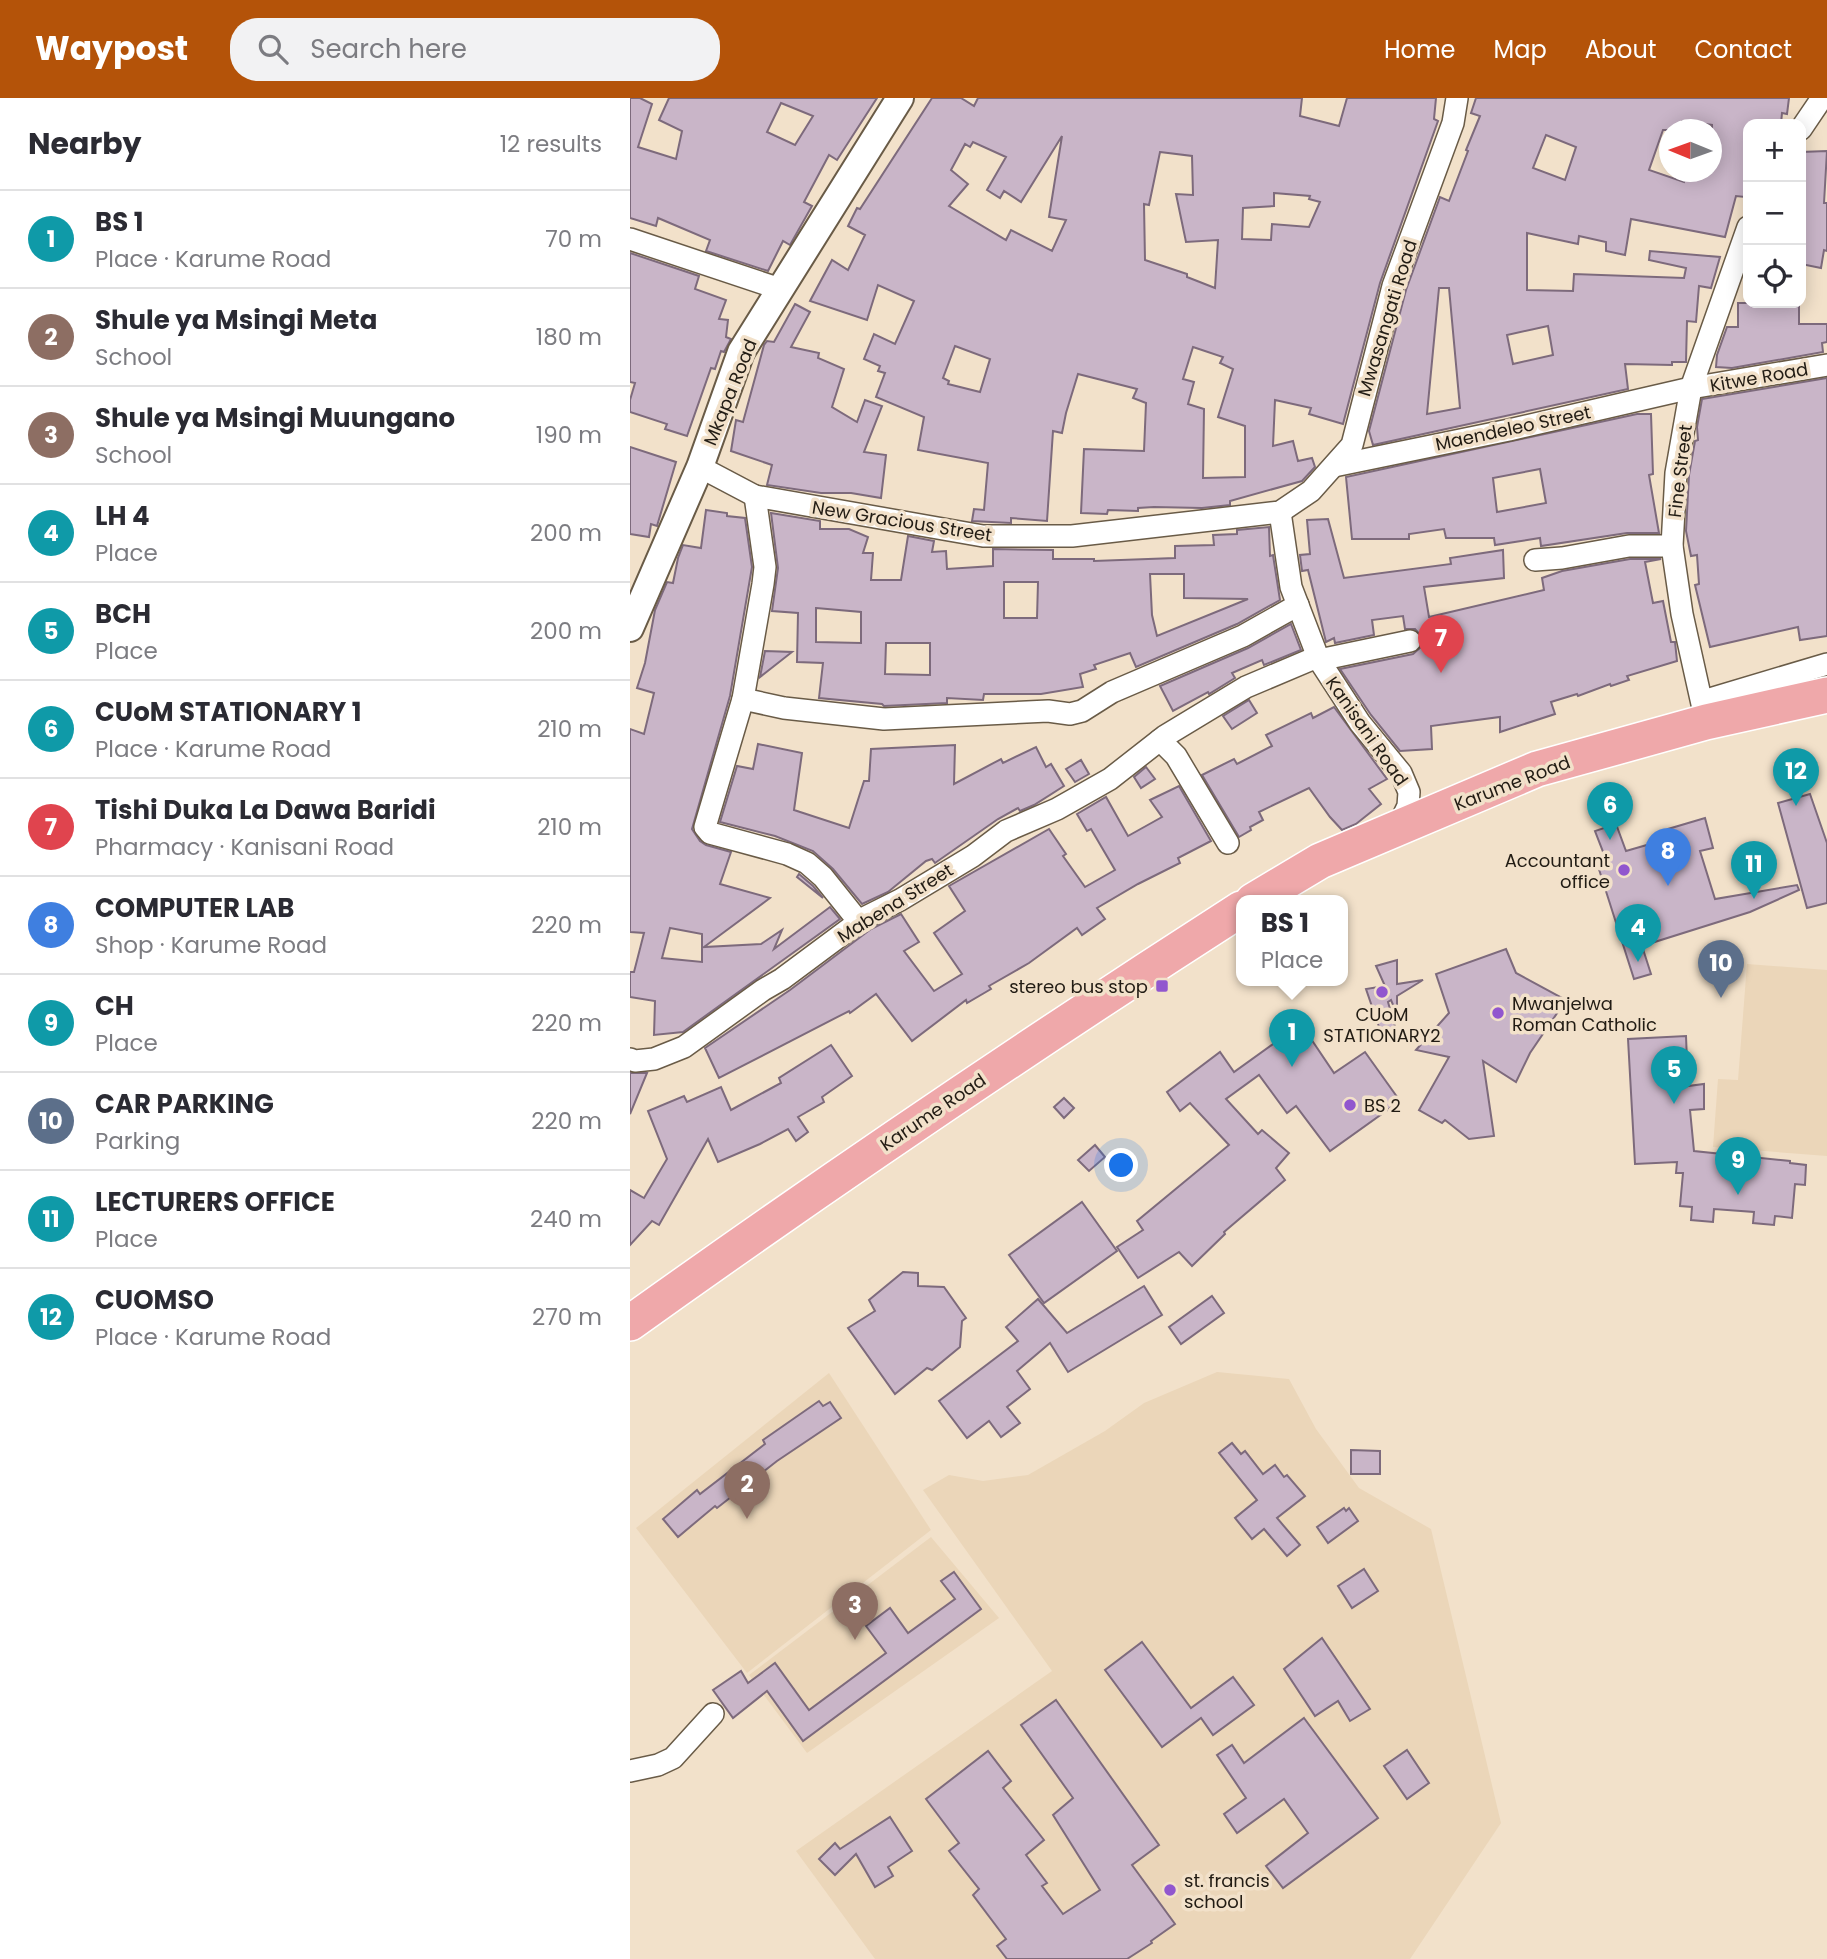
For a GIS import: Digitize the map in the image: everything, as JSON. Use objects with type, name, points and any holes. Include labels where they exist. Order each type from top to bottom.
[{"type":"highway","name":"Karume Road","points":[[1263,895],[1320,861],[1537,769],[1704,711],[1827,695]]},
{"type":"highway","name":"Karume Road","points":[[630,1323],[748,1239],[1062,1025],[1236,912]]},
{"type":"street","name":"Mkapa Road","points":[[630,628],[700,467],[741,352],[900,98]]},
{"type":"street","name":"Mwasangati Road","points":[[1280,512],[1311,491],[1352,445],[1393,286],[1453,123],[1457,98]]},
{"type":"street","points":[[1806,122],[1822,98]]},
{"type":"street","points":[[630,239],[780,289]]},
{"type":"street","name":"Fine Street","points":[[1704,711],[1682,614],[1672,546],[1676,473],[1691,388],[1743,241]]},
{"type":"street","name":"Kitwe Road","points":[[1691,388],[1827,365]]},
{"type":"street","name":"Maendeleo Street","points":[[1334,466],[1509,430],[1691,388]]},
{"type":"street","name":"New Gracious Street","points":[[700,467],[755,496],[983,536],[1072,536],[1280,512]]},
{"type":"street","points":[[755,496],[765,567],[743,699],[706,821],[707,831],[807,863],[831,885],[859,922]]},
{"type":"street","name":"Kanisani Road","points":[[1280,512],[1291,587],[1318,658],[1360,723],[1401,773],[1409,792],[1408,806],[1397,829]]},
{"type":"street","points":[[1535,560],[1562,558],[1629,545],[1672,546]]},
{"type":"street","points":[[743,699],[784,708],[884,719],[1048,711],[1070,714],[1082,711],[1112,692],[1243,636],[1298,606]]},
{"type":"street","name":"Mabena Street","points":[[630,1059],[654,1059],[684,1047],[859,922],[973,856],[1006,831],[1057,808],[1110,779],[1162,738],[1246,687],[1318,658],[1410,641]]},
{"type":"street","points":[[1704,711],[1827,664]]},
{"type":"street","points":[[1162,738],[1176,756],[1228,843]]},
{"type":"street","points":[[630,1771],[659,1765],[673,1758],[713,1714]]},
{"type":"shaded area","points":[[1747,964],[1827,970],[1827,1156],[1713,1147],[1718,1079],[1738,1080]]},
{"type":"shaded area","points":[[1217,1372],[1289,1379],[1316,1429],[1359,1488],[1431,1529],[1501,1823],[1410,1959],[875,1959],[796,1851],[1052,1671],[923,1490],[949,1475],[983,1481],[1028,1475],[1105,1431],[1144,1403]]},
{"type":"shaded area","points":[[829,1373],[931,1530],[747,1673],[636,1528]]},
{"type":"shaded area","points":[[931,1537],[999,1618],[807,1753],[749,1675]]},
{"type":"building","points":[[630,98],[640,98],[652,104],[638,147],[676,159],[682,131],[659,120],[669,98],[877,98],[837,160],[829,155],[804,202],[812,206],[790,245],[783,241],[768,271],[706,251],[710,240],[658,218],[656,226],[630,218]],"holes":[[[781,103],[813,116],[795,145],[767,132]]]},
{"type":"building","points":[[932,98],[961,98],[974,106],[978,98],[1302,98],[1300,116],[1339,126],[1347,98],[1436,98],[1434,119],[1438,121],[1380,283],[1343,424],[1309,414],[1311,408],[1275,400],[1273,446],[1293,441],[1298,461],[1312,458],[1315,467],[1302,481],[1230,501],[1230,505],[1138,508],[1138,511],[1108,510],[1107,514],[1081,513],[1084,449],[1144,451],[1146,403],[1133,398],[1137,389],[1078,374],[1062,433],[1053,431],[1047,521],[1011,518],[1011,523],[972,521],[974,509],[984,510],[988,463],[918,450],[924,417],[876,397],[885,373],[878,371],[880,366],[864,359],[874,334],[895,344],[914,301],[878,285],[867,320],[810,301],[832,260],[848,270],[865,235],[848,226],[857,208],[860,209]],"holes":[[[1062,136],[1049,217],[1066,220],[1052,251],[1011,230],[1006,240],[949,206],[968,184],[951,170],[965,144],[970,147],[973,142],[1006,157],[987,190],[1000,198],[1004,191],[1021,202]],[[1160,152],[1192,156],[1193,195],[1176,194],[1186,242],[1218,240],[1215,288],[1187,277],[1187,274],[1145,260],[1144,204],[1149,205]],[[1274,193],[1310,196],[1309,199],[1320,202],[1309,227],[1272,224],[1271,240],[1242,239],[1243,208],[1274,206]],[[955,346],[990,359],[980,392],[948,384],[949,381],[943,378]],[[1193,347],[1223,357],[1220,363],[1233,369],[1218,417],[1245,426],[1245,477],[1203,478],[1204,409],[1188,404],[1194,382],[1183,379]]]},
{"type":"building","points":[[1476,98],[1789,98],[1787,114],[1782,113],[1781,119],[1743,119],[1743,197],[1736,196],[1725,237],[1631,219],[1625,255],[1606,251],[1606,242],[1579,236],[1578,244],[1527,233],[1527,290],[1573,291],[1574,274],[1684,278],[1686,268],[1649,260],[1650,251],[1720,257],[1711,288],[1699,286],[1696,322],[1687,321],[1686,362],[1672,362],[1672,365],[1625,364],[1628,389],[1373,445],[1369,431],[1406,290],[1440,197],[1449,201],[1480,116],[1471,113]],"holes":[[[1546,135],[1576,147],[1565,180],[1533,168]],[[1439,288],[1449,288],[1460,408],[1427,414]],[[1548,326],[1553,355],[1513,364],[1507,335]]]},
{"type":"building","points":[[1827,151],[1824,203],[1827,203],[1827,251],[1824,250],[1821,268],[1806,265],[1806,152]]},
{"type":"building","points":[[630,253],[699,276],[695,289],[726,300],[719,319],[728,320],[726,337],[731,339],[724,352],[721,351],[715,369],[711,368],[687,436],[665,429],[667,424],[630,412],[635,383],[630,382]]},
{"type":"building","points":[[1738,303],[1743,303],[1743,308],[1799,308],[1799,324],[1827,324],[1827,342],[1822,343],[1823,352],[1732,368],[1716,367],[1717,355],[1727,327],[1738,327]]},
{"type":"building","points":[[795,304],[810,312],[791,347],[819,353],[818,358],[844,369],[832,407],[857,422],[865,400],[882,406],[864,452],[886,455],[881,498],[767,485],[772,465],[731,451],[736,420],[743,422],[764,345],[767,341],[774,342]]},
{"type":"building","points":[[1827,378],[1827,636],[1800,640],[1798,627],[1710,647],[1695,585],[1699,584],[1697,555],[1691,556],[1686,531],[1689,475],[1695,441],[1698,440],[1697,427],[1702,399]]},
{"type":"building","points":[[1637,414],[1651,414],[1653,474],[1649,475],[1659,533],[1627,533],[1541,546],[1540,538],[1495,545],[1494,538],[1446,538],[1444,529],[1409,534],[1409,539],[1352,539],[1346,477]],"holes":[[[1540,469],[1546,503],[1497,512],[1493,478]]]},
{"type":"building","points":[[630,447],[676,462],[657,526],[651,524],[649,537],[630,534]]},
{"type":"building","points":[[706,510],[745,518],[752,567],[730,696],[692,829],[706,845],[731,852],[720,884],[770,898],[704,947],[761,944],[782,930],[774,949],[830,907],[840,919],[683,1032],[654,1035],[655,1001],[630,997],[630,972],[634,972],[644,933],[630,932],[630,729],[644,734],[654,693],[637,688],[645,663],[655,610],[667,582],[673,583],[683,545],[701,548]],"holes":[[[670,928],[702,934],[702,962],[662,958]]]},
{"type":"building","points":[[771,513],[820,521],[820,529],[849,529],[868,537],[863,553],[873,553],[871,580],[901,580],[908,536],[934,541],[932,552],[946,551],[947,569],[993,566],[993,549],[1053,550],[1053,559],[1094,561],[1175,558],[1175,546],[1214,545],[1213,535],[1237,534],[1237,530],[1269,527],[1270,556],[1273,555],[1280,600],[1237,624],[1136,667],[1130,653],[1094,665],[1096,669],[1080,674],[1083,687],[1041,694],[984,694],[983,700],[947,698],[947,703],[884,706],[819,698],[823,663],[797,662],[798,613],[772,611],[778,568]],"holes":[[[1150,574],[1184,574],[1184,598],[1248,599],[1157,636],[1152,615]],[[1004,582],[1038,582],[1037,618],[1004,618]],[[816,608],[861,612],[861,643],[816,642]],[[886,643],[930,643],[930,675],[885,674]]]},
{"type":"building","points":[[1328,519],[1344,578],[1451,564],[1450,558],[1503,550],[1504,578],[1424,587],[1429,617],[1544,590],[1542,578],[1562,571],[1630,559],[1661,559],[1645,562],[1653,603],[1663,601],[1671,642],[1675,642],[1677,661],[1627,676],[1629,680],[1611,686],[1610,684],[1578,696],[1577,694],[1551,702],[1555,714],[1500,732],[1500,717],[1431,726],[1432,749],[1400,751],[1371,715],[1340,669],[1413,654],[1422,646],[1423,638],[1415,629],[1405,629],[1403,616],[1372,620],[1374,635],[1335,643],[1334,638],[1326,642],[1308,570],[1302,571],[1300,555],[1310,554],[1307,520]]},
{"type":"building","points":[[1291,624],[1301,650],[1264,665],[1262,660],[1232,673],[1235,678],[1173,711],[1160,686],[1248,648]]},
{"type":"building","points":[[765,651],[792,652],[760,677]]},
{"type":"building","points":[[1249,700],[1257,713],[1232,729],[1223,716]]},
{"type":"building","points":[[1334,707],[1387,779],[1369,789],[1381,804],[1356,824],[1342,830],[1309,788],[1259,812],[1263,820],[1239,837],[1202,775],[1234,759],[1237,764],[1272,746],[1266,735],[1311,713],[1313,718]]},
{"type":"building","points":[[758,744],[802,753],[794,810],[849,828],[864,781],[869,781],[871,749],[955,745],[954,784],[1001,759],[1003,763],[1036,747],[1046,767],[1051,764],[1064,786],[1034,805],[1020,811],[1018,808],[998,819],[935,863],[932,859],[926,861],[888,892],[862,904],[833,869],[813,851],[775,836],[720,822],[737,766],[753,769]]},
{"type":"building","points":[[1081,760],[1089,774],[1075,782],[1066,769]]},
{"type":"building","points":[[1146,767],[1155,779],[1141,788],[1134,777]]},
{"type":"building","points":[[1179,786],[1211,841],[1178,858],[1180,863],[1097,908],[1105,919],[1082,935],[1077,928],[1029,963],[989,986],[991,989],[967,1003],[966,1000],[912,1041],[876,994],[850,1013],[849,1011],[719,1078],[705,1048],[790,990],[871,929],[901,914],[919,942],[904,951],[934,991],[962,974],[934,933],[965,911],[949,886],[1049,829],[1066,854],[1063,856],[1085,887],[1115,870],[1091,829],[1087,831],[1077,814],[1106,797],[1128,836],[1162,817],[1150,800]]},
{"type":"building","points":[[1810,794],[1827,843],[1827,903],[1807,908],[1778,803]]},
{"type":"building","points":[[1705,818],[1713,848],[1700,851],[1715,899],[1797,885],[1799,890],[1750,912],[1642,946],[1651,974],[1634,979],[1596,860],[1605,857],[1595,831],[1616,824],[1626,851],[1671,838],[1668,829]]},
{"type":"building","points":[[799,874],[813,886],[823,898],[797,877]]},
{"type":"building","points":[[1506,949],[1516,973],[1566,1000],[1530,1053],[1516,1082],[1483,1061],[1494,1136],[1469,1139],[1445,1120],[1442,1123],[1419,1110],[1449,1057],[1416,1050],[1449,1013],[1436,974]]},
{"type":"building","name":"CUoM STATIONARY2","points":[[1397,960],[1397,984],[1423,980],[1397,996],[1397,1014],[1391,1000],[1388,1002],[1396,1030],[1380,1030],[1366,989],[1385,986],[1376,966]]},
{"type":"building","points":[[1301,1024],[1334,1073],[1365,1052],[1400,1101],[1330,1151],[1296,1106],[1287,1113],[1259,1075],[1226,1099],[1258,1134],[1262,1130],[1289,1153],[1276,1168],[1285,1180],[1224,1232],[1192,1266],[1179,1252],[1138,1278],[1117,1247],[1143,1230],[1137,1221],[1229,1145],[1190,1103],[1180,1111],[1167,1092],[1220,1052],[1234,1072]]},
{"type":"building","points":[[1686,1036],[1688,1086],[1704,1084],[1704,1109],[1690,1110],[1694,1151],[1806,1165],[1805,1185],[1795,1184],[1792,1218],[1775,1216],[1774,1225],[1753,1223],[1754,1212],[1714,1209],[1713,1222],[1691,1220],[1692,1207],[1680,1206],[1683,1173],[1676,1173],[1677,1162],[1635,1164],[1628,1039]]},
{"type":"building","points":[[831,1045],[852,1076],[822,1097],[824,1102],[798,1117],[808,1132],[796,1141],[788,1129],[718,1162],[708,1139],[659,1225],[652,1221],[630,1245],[630,1190],[644,1198],[667,1159],[648,1111],[684,1096],[687,1102],[721,1087],[731,1110],[781,1083],[779,1078]]},
{"type":"building","points":[[630,1073],[647,1073],[630,1114]]},
{"type":"building","points":[[1064,1098],[1074,1108],[1064,1118],[1054,1107]]},
{"type":"building","points":[[1095,1145],[1105,1157],[1089,1171],[1078,1160]]},
{"type":"building","points":[[1082,1202],[1117,1251],[1044,1303],[1009,1255]]},
{"type":"building","points":[[903,1272],[918,1273],[918,1286],[944,1287],[966,1318],[962,1321],[960,1347],[932,1370],[927,1368],[895,1394],[848,1328],[875,1311],[869,1300]]},
{"type":"building","points":[[1144,1286],[1162,1315],[1068,1372],[1050,1343],[1017,1371],[1030,1389],[1007,1407],[1020,1423],[1001,1437],[989,1421],[967,1438],[939,1401],[1018,1341],[1006,1327],[1038,1299],[1067,1333]]},
{"type":"building","points":[[1212,1296],[1224,1313],[1181,1344],[1169,1327]]},
{"type":"building","points":[[819,1401],[823,1406],[830,1402],[841,1418],[777,1461],[717,1508],[715,1506],[678,1537],[663,1519],[697,1490],[700,1494],[765,1444],[763,1440]]},
{"type":"building","points":[[1232,1443],[1241,1454],[1245,1451],[1263,1474],[1275,1465],[1305,1496],[1277,1518],[1300,1545],[1287,1556],[1264,1529],[1252,1539],[1235,1518],[1257,1500],[1219,1453]]},
{"type":"building","points":[[1351,1450],[1380,1451],[1380,1474],[1351,1474]]},
{"type":"building","points":[[1344,1508],[1346,1511],[1349,1508],[1358,1521],[1328,1543],[1317,1527]]},
{"type":"building","points":[[1364,1569],[1378,1591],[1352,1608],[1338,1586]]},
{"type":"building","points":[[954,1572],[981,1609],[803,1741],[767,1691],[733,1718],[713,1690],[741,1671],[748,1683],[775,1663],[809,1710],[886,1653],[866,1626],[890,1608],[908,1633],[955,1599],[941,1581]]},
{"type":"building","points":[[1322,1638],[1370,1709],[1350,1721],[1338,1701],[1315,1716],[1284,1669]]},
{"type":"building","points":[[1142,1642],[1191,1708],[1233,1677],[1254,1705],[1213,1735],[1201,1718],[1162,1747],[1105,1670]]},
{"type":"building","points":[[1056,1700],[1159,1845],[1132,1865],[1175,1924],[1127,1959],[1007,1959],[997,1946],[1006,1939],[973,1895],[979,1889],[949,1851],[959,1843],[926,1799],[988,1751],[1011,1781],[1003,1788],[1044,1840],[1026,1855],[1047,1883],[1042,1886],[1063,1914],[1100,1890],[1053,1815],[1073,1798],[1021,1725]]},
{"type":"building","points":[[1304,1718],[1378,1818],[1283,1888],[1266,1866],[1308,1833],[1284,1799],[1237,1833],[1224,1814],[1246,1798],[1217,1755],[1232,1745],[1244,1763]]},
{"type":"building","points":[[1407,1750],[1429,1783],[1407,1799],[1384,1766]]},
{"type":"building","points":[[890,1817],[912,1851],[888,1867],[893,1876],[875,1887],[856,1854],[835,1875],[819,1859],[835,1843],[840,1849]]},
{"type":"place","name":"Tishi Duka La Dawa Baridi","points":[[1441,673]]},
{"type":"place","name":"CUOMSO","points":[[1796,806]]},
{"type":"place","name":"CUoM STATIONARY 1","points":[[1610,840]]},
{"type":"place","name":"Accountant office","points":[[1624,870]]},
{"type":"place","name":"COMPUTER LAB","points":[[1668,886]]},
{"type":"place","name":"LECTURERS OFFICE","points":[[1754,899]]},
{"type":"place","name":"LH 4","points":[[1638,962]]},
{"type":"place","name":"stereo bus stop","points":[[1162,986]]},
{"type":"place","name":"CUoM STATIONARY2","points":[[1382,992]]},
{"type":"place","name":"CAR PARKING","points":[[1721,998]]},
{"type":"place","name":"Mwanjelwa Roman Catholic","points":[[1498,1013]]},
{"type":"place","name":"BS 1","points":[[1292,1067]]},
{"type":"place","name":"BCH","points":[[1674,1104]]},
{"type":"place","name":"BS 2","points":[[1350,1105]]},
{"type":"place","name":"CH","points":[[1738,1195]]},
{"type":"place","name":"Shule ya Msingi Meta","points":[[747,1519]]},
{"type":"place","name":"Shule ya Msingi Muungano","points":[[855,1640]]},
{"type":"place","name":"st. francis school","points":[[1170,1890]]}]
